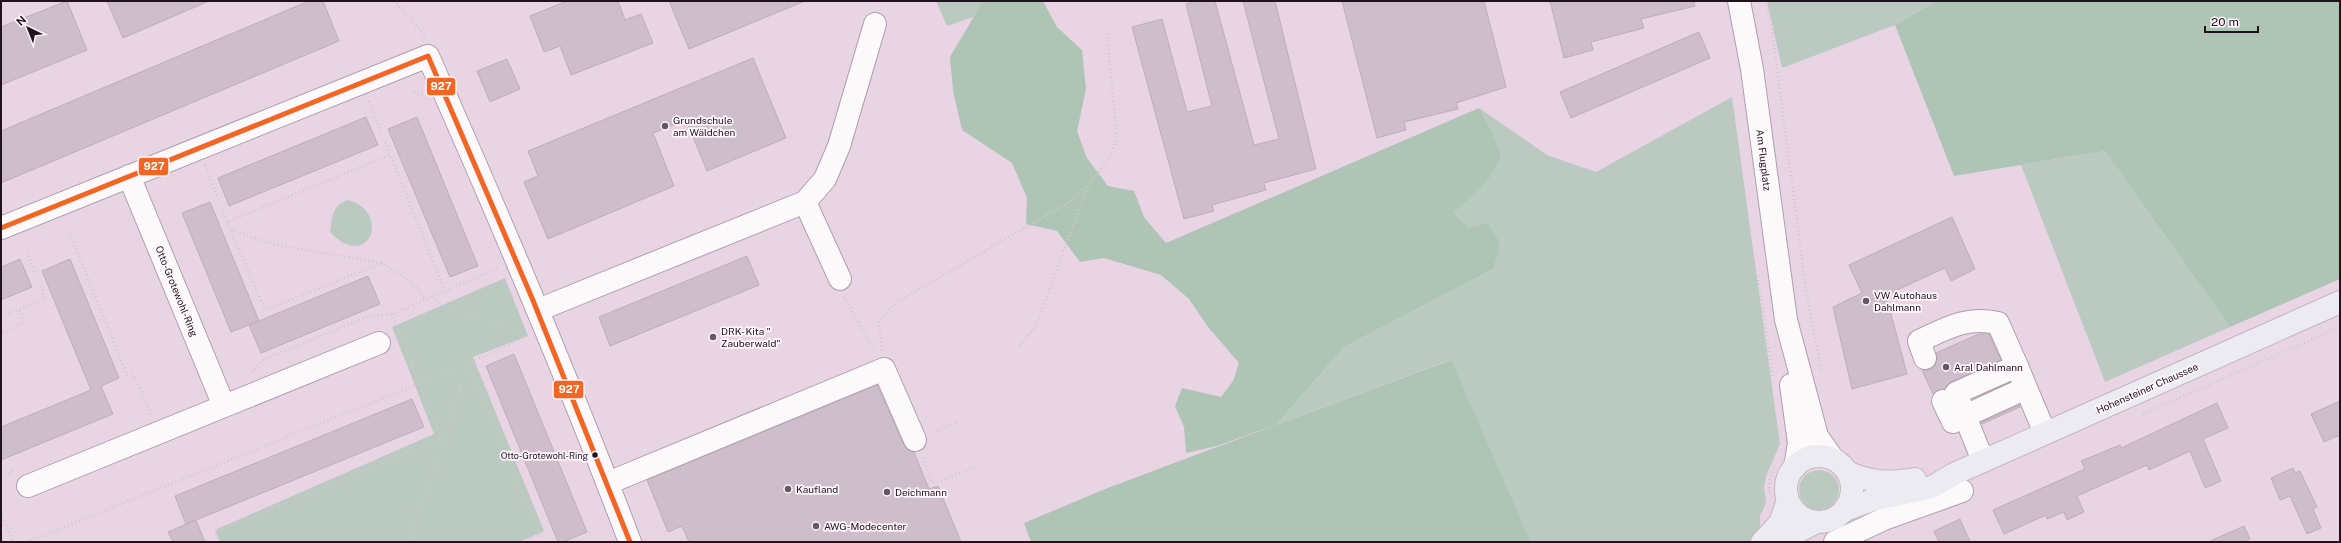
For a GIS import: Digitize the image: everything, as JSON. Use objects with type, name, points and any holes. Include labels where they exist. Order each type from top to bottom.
[{"type":"main road","name":"Hohensteiner Chaussee","points":[[1845,510],[1872,500],[1958,483],[1983,461],[2340,302]]},
{"type":"main road","points":[[1762,542],[1780,523],[1779,498],[1786,486],[1789,476],[1786,464],[1814,457],[1840,465],[1852,490],[1845,510],[1837,517],[1817,522],[1799,531],[1785,542]]},
{"type":"main road","name":"Hohensteiner Chaussee","points":[[1840,465],[1869,481],[1890,483],[1958,483]]},
{"type":"main road","points":[[1779,498],[1798,514],[1817,522]]},
{"type":"street","name":"Am Flugplatz","points":[[1739,1],[1752,69],[1786,320],[1788,364],[1799,438],[1786,464]]},
{"type":"street","points":[[541,320],[805,202],[825,179],[839,146],[875,24]]},
{"type":"street","points":[[1,228],[428,56],[541,320],[608,483],[630,542]]},
{"type":"street","name":"Otto-Grotewohl-Ring","points":[[129,176],[224,406]]},
{"type":"street","points":[[805,202],[840,279]]},
{"type":"street","points":[[1925,358],[1919,341],[1963,322],[1980,319],[1998,323],[2045,433]]},
{"type":"street","name":"Am Flugplatz","points":[[1786,320],[1817,436],[1840,465]]},
{"type":"street","points":[[22,478],[224,406],[379,343]]},
{"type":"street","points":[[1983,461],[1956,393],[2017,366]]},
{"type":"street","points":[[608,483],[884,369],[915,440]]},
{"type":"street","points":[[1943,401],[1953,422],[2026,388]]},
{"type":"street","points":[[1835,542],[1958,483]]},
{"type":"path","points":[[394,1],[424,34],[428,56]]},
{"type":"path","points":[[1766,1],[1772,29],[1806,292],[1815,343],[1824,379]]},
{"type":"path","points":[[884,369],[879,322],[888,310],[904,298],[1066,204],[1088,185],[1109,159],[1117,138],[1107,32]]},
{"type":"path","points":[[361,82],[381,132]]},
{"type":"path","points":[[385,142],[445,291]]},
{"type":"path","points":[[198,148],[218,199]]},
{"type":"path","points":[[227,222],[390,155]]},
{"type":"path","points":[[1020,345],[1036,326],[1088,185]]},
{"type":"path","points":[[222,209],[265,310],[382,263]]},
{"type":"path","points":[[231,230],[272,244],[382,263],[412,282],[426,300]]},
{"type":"path","points":[[70,234],[127,375],[134,376],[151,414]]},
{"type":"path","points":[[27,252],[35,274]]},
{"type":"path","points":[[247,374],[254,371],[263,360],[298,345],[369,316],[392,314],[516,260]]},
{"type":"path","points":[[840,279],[845,300],[884,369]]},
{"type":"path","points":[[1,316],[45,299],[40,284]]},
{"type":"path","points":[[433,297],[440,305],[518,331],[523,337]]},
{"type":"path","points":[[1,334],[24,323],[19,309]]},
{"type":"path","points":[[392,314],[443,440]]},
{"type":"path","points":[[27,542],[468,364],[523,337],[541,320]]},
{"type":"path","points":[[407,542],[468,364]]},
{"type":"path","points":[[468,364],[540,535],[523,542]]},
{"type":"path","points":[[144,417],[158,411]]},
{"type":"path","points":[[958,422],[915,440],[933,484],[976,467]]},
{"type":"path","points":[[219,542],[215,532],[443,440]]},
{"type":"path","points":[[1779,498],[1769,482],[1786,464]]},
{"type":"path","points":[[1,477],[22,478]]},
{"type":"path","points":[[1,514],[13,542]]},
{"type":"shaded area","points":[[936,1],[983,1],[976,16],[947,26]]},
{"type":"shaded area","points":[[1767,1],[1936,1],[1895,25],[1782,68]]},
{"type":"shaded area","points":[[1732,97],[1780,444],[1767,474],[1764,486],[1766,503],[1760,516],[1760,527],[1766,532],[1755,542],[1531,542],[1450,360],[1276,425],[1344,347],[1493,269],[1469,228],[1454,213],[1486,183],[1491,129],[1479,108],[1547,155],[1596,172]]},
{"type":"shaded area","points":[[2105,151],[2230,327],[2105,382],[2021,165]]},
{"type":"shaded area","points":[[347,200],[361,206],[369,215],[372,226],[370,236],[365,243],[356,246],[344,243],[330,232],[332,217],[336,209]]},
{"type":"shaded area","points":[[505,278],[528,336],[473,357],[544,531],[519,542],[220,542],[215,530],[434,434],[392,327]]},
{"type":"shaded area","points":[[1823,470],[1830,473],[1836,479],[1839,490],[1838,498],[1830,507],[1823,510],[1815,510],[1808,507],[1800,498],[1799,486],[1802,479],[1811,471]]},
{"type":"green space","points":[[983,1],[1043,1],[1057,27],[1082,50],[1086,89],[1077,131],[1087,158],[1108,186],[1134,191],[1144,217],[1166,243],[1479,108],[1491,129],[1501,157],[1486,183],[1454,213],[1469,228],[1488,223],[1500,243],[1493,269],[1344,347],[1276,425],[1451,360],[1531,542],[1031,542],[1024,523],[1105,489],[1275,425],[1217,446],[1186,453],[1184,427],[1175,406],[1182,388],[1221,397],[1233,381],[1239,363],[1208,327],[1189,299],[1161,275],[1104,258],[1080,262],[1057,231],[1026,224],[1027,198],[1012,163],[962,130],[953,91],[950,57]]},
{"type":"green space","points":[[1936,1],[2340,1],[2340,279],[2230,327],[2105,151],[1954,176],[1895,25]]},
{"type":"building","points":[[67,1],[87,50],[1,85],[1,27]]},
{"type":"building","points":[[107,1],[209,1],[123,38]]},
{"type":"building","points":[[309,1],[323,1],[339,41],[1,183],[1,131]]},
{"type":"building","points":[[567,1],[618,1],[625,20],[641,14],[653,43],[571,75],[560,46],[544,52],[530,16]]},
{"type":"building","points":[[669,1],[805,1],[689,49]]},
{"type":"building","points":[[1197,1],[1215,1],[1254,145],[1279,139],[1243,1],[1275,1],[1316,169],[1264,183],[1266,190],[1212,205],[1214,211],[1184,219],[1132,27],[1162,19],[1187,112],[1212,106],[1186,4]]},
{"type":"building","points":[[1342,1],[1484,1],[1506,87],[1456,103],[1458,109],[1404,122],[1406,130],[1377,138]]},
{"type":"building","points":[[1550,1],[1694,1],[1695,6],[1641,19],[1644,28],[1591,42],[1593,50],[1564,58]]},
{"type":"building","points":[[1699,32],[1710,58],[1571,118],[1560,92]]},
{"type":"building","points":[[753,58],[786,138],[707,171],[686,120],[653,133],[674,186],[548,239],[524,182],[538,176],[528,151]]},
{"type":"building","points":[[507,59],[520,89],[490,102],[477,71]]},
{"type":"building","points":[[366,117],[378,145],[229,206],[218,178]]},
{"type":"building","points":[[417,117],[478,266],[450,277],[388,129]]},
{"type":"building","points":[[210,202],[259,321],[231,332],[182,213]]},
{"type":"building","name":"VW Autohaus Dahlmann","points":[[1952,217],[1975,269],[1951,281],[1945,268],[1886,295],[1907,374],[1852,389],[1833,307],[1862,293],[1849,265]]},
{"type":"building","points":[[747,256],[759,285],[610,346],[599,317]]},
{"type":"building","points":[[20,259],[32,287],[1,300],[1,267]]},
{"type":"building","points":[[70,259],[119,378],[101,386],[113,414],[1,460],[1,427],[91,390],[42,271]]},
{"type":"building","points":[[368,276],[380,304],[261,353],[249,325]]},
{"type":"building","name":"Aral Dahlmann","points":[[1979,334],[1989,334],[2001,360],[1951,382],[1945,389],[1938,390],[1933,394],[1922,370],[1929,370],[1935,366],[1937,360],[1936,353]]},
{"type":"building","points":[[514,354],[587,532],[563,542],[558,542],[486,366]]},
{"type":"building","points":[[877,385],[904,445],[908,450],[914,452],[929,489],[938,486],[961,542],[689,542],[682,526],[668,532],[647,480]]},
{"type":"building","points":[[412,399],[424,427],[196,520],[205,542],[173,542],[168,532],[186,524],[175,496]]},
{"type":"building","points":[[2340,401],[2340,435],[2324,442],[2311,414]]},
{"type":"building","points":[[2217,403],[2228,428],[2203,439],[2221,481],[2205,488],[2190,451],[2149,470],[2147,465],[2077,496],[2084,512],[2067,520],[2064,512],[2047,519],[2046,515],[2004,534],[1993,510],[2085,469],[2081,461],[2120,445],[2121,448]]},
{"type":"building","points":[[2020,405],[2020,407],[1982,424],[1981,422]]},
{"type":"building","points":[[2293,468],[2295,473],[2300,471],[2317,507],[2313,509],[2321,528],[2307,534],[2290,496],[2280,500],[2271,478]]},
{"type":"building","points":[[1960,519],[1970,542],[1939,542],[1934,531]]},
{"type":"building","points":[[2244,526],[2250,539],[2242,542],[2208,542]]},
{"type":"transit line","name":"927","points":[[1,228],[428,56],[532,298],[630,542]]},
{"type":"place","name":"Grundschule am Wäldchen","points":[[665,126]]},
{"type":"place","name":"VW Autohaus Dahlmann","points":[[1866,301]]},
{"type":"place","name":"DRK- Kita \" Zauberwald\"","points":[[713,337]]},
{"type":"place","name":"Aral Dahlmann","points":[[1946,367]]},
{"type":"place","name":"Otto-Grotewohl-Ring","points":[[595,455]]},
{"type":"place","name":"Kaufland","points":[[788,489]]},
{"type":"place","name":"Deichmann","points":[[887,492]]},
{"type":"place","name":"AWG-Modecenter","points":[[816,526]]}]
